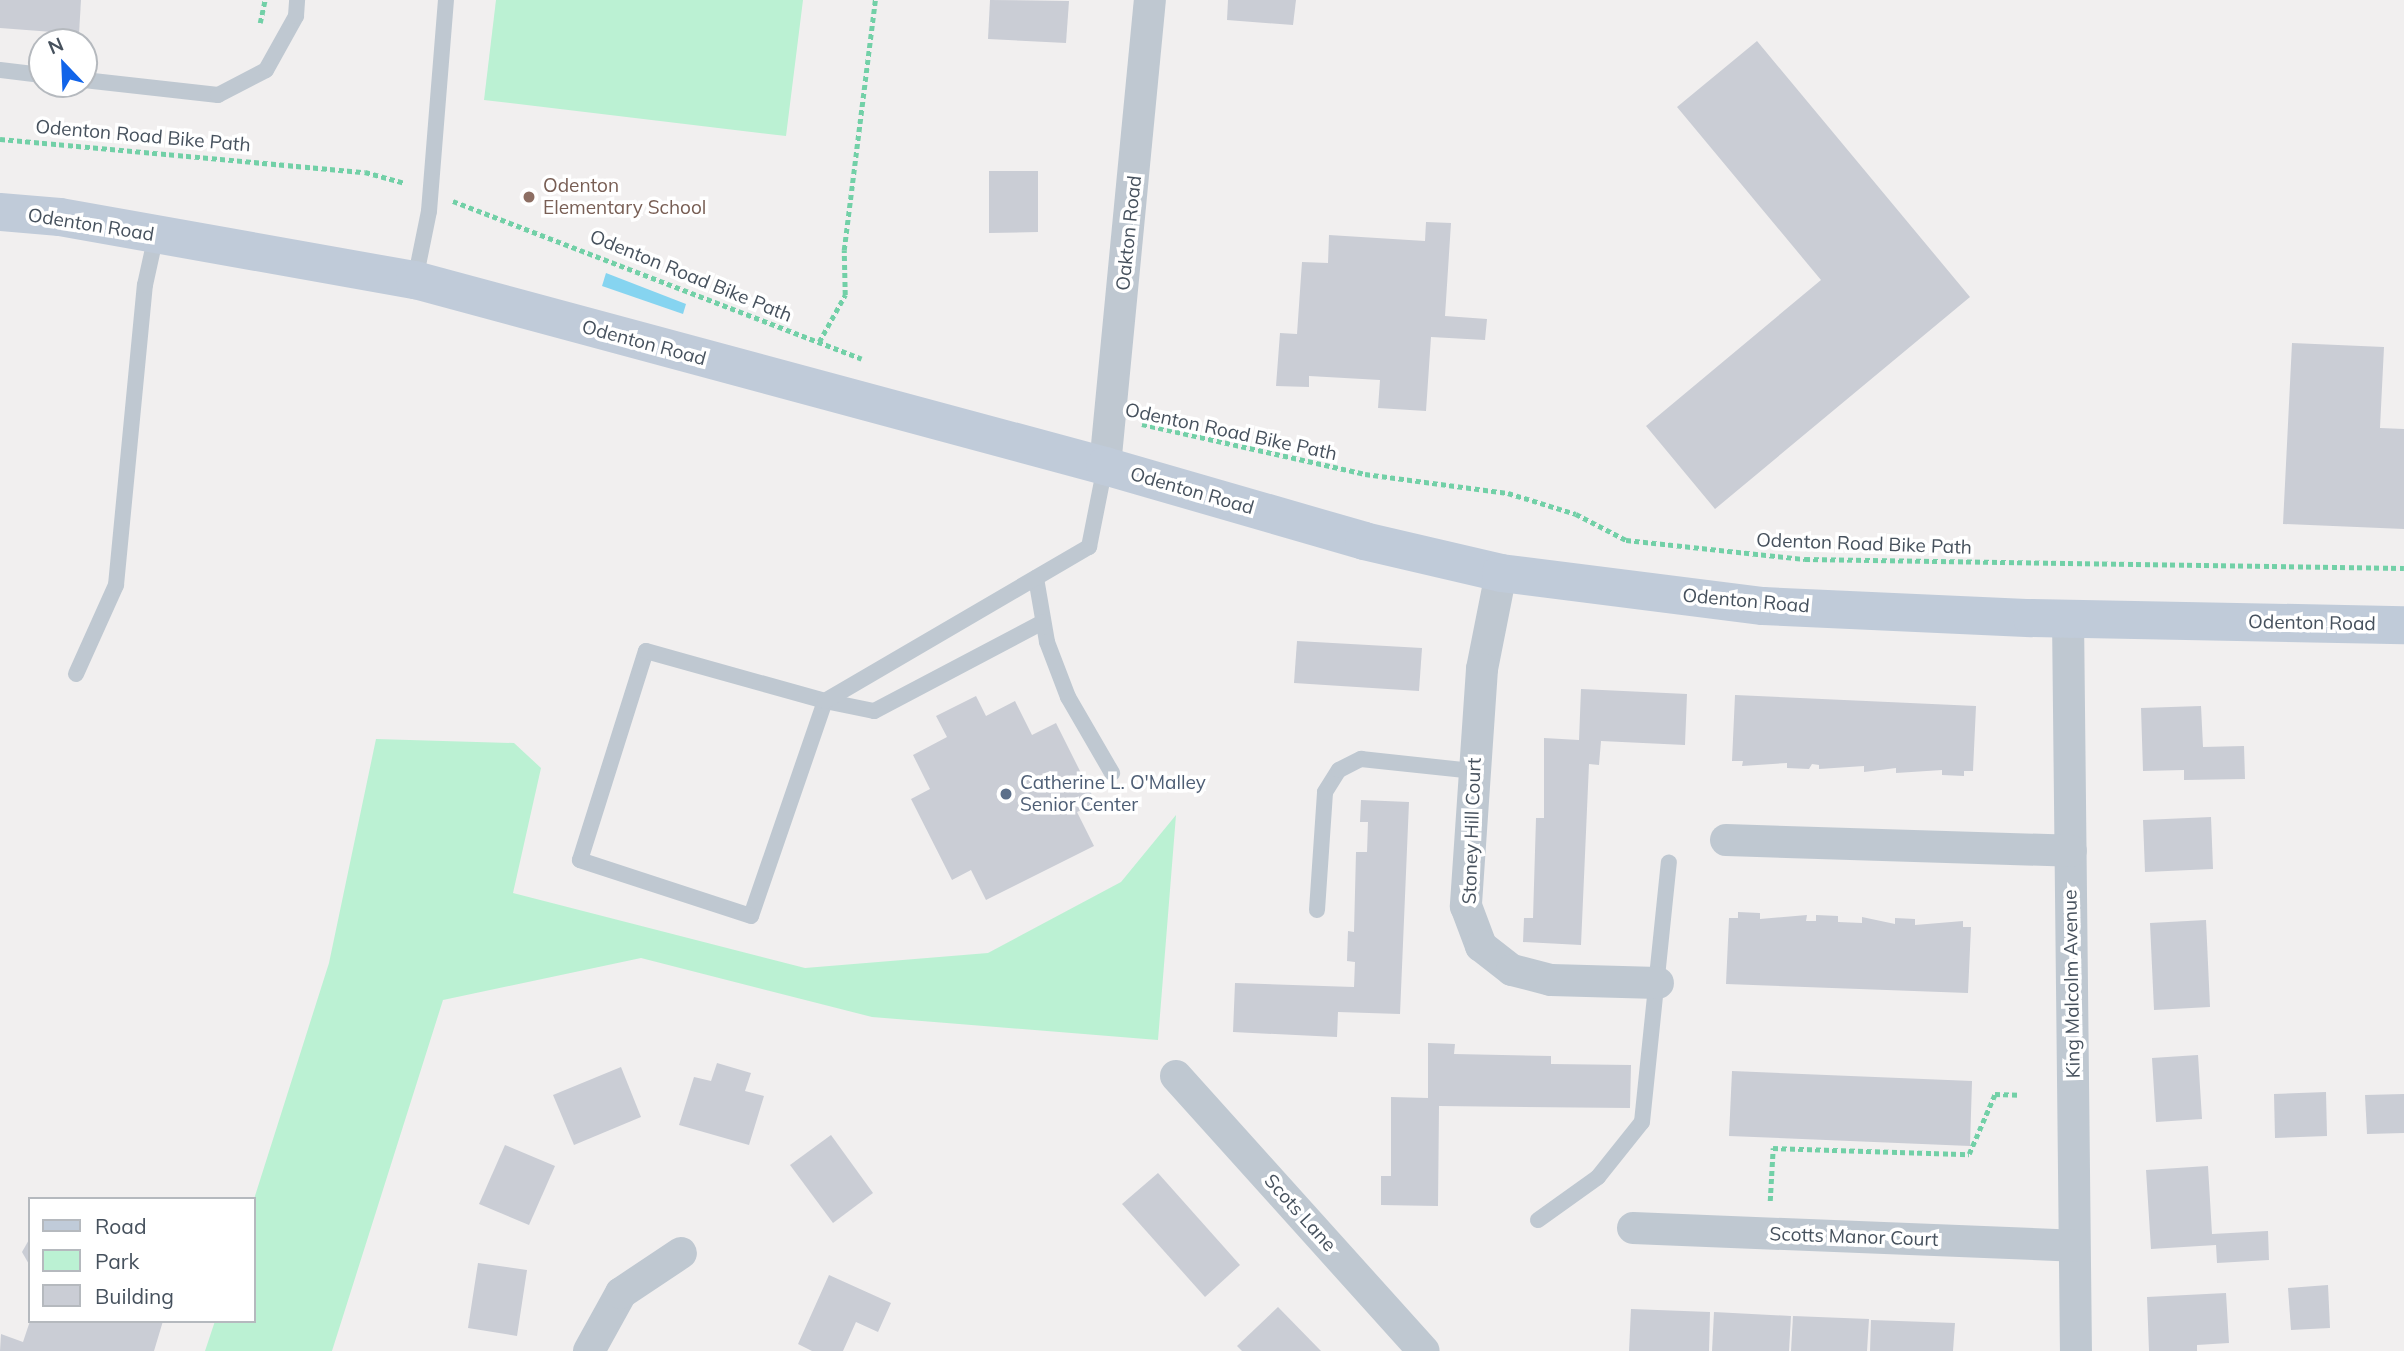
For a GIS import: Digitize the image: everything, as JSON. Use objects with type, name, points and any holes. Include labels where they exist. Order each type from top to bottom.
[{"type":"street","name":"Oakton Road","points":[[1105,466],[1150,0]]},
{"type":"street","name":"Odenton Road","points":[[0,212],[156,235],[415,280],[1105,466],[1364,541],[1501,573],[1763,606],[2404,625]]},
{"type":"street","name":"Stoney Hill Court","points":[[1501,573],[1482,669],[1466,906],[1481,946],[1512,970],[1551,980],[1658,983]]},
{"type":"street","name":"King Malcolm Avenue","points":[[2068,617],[2076,1351]]},
{"type":"street","points":[[1726,840],[2070,851]]},
{"type":"street","name":"Scots Lane","points":[[1176,1076],[1424,1351]]},
{"type":"street","name":"Scotts Manor Court","points":[[1633,1228],[2074,1245]]},
{"type":"street","points":[[589,1351],[621,1293],[681,1253]]},
{"type":"lane","points":[[98,82],[218,95],[266,70],[296,16],[297,0]]},
{"type":"lane","points":[[415,280],[430,193],[446,0]]},
{"type":"lane","points":[[0,70],[28,73]]},
{"type":"lane","points":[[76,674],[116,585],[145,285],[156,235]]},
{"type":"lane","points":[[1044,622],[874,711],[825,701],[646,651],[580,860],[751,916],[825,701],[1089,547],[1105,466]]},
{"type":"lane","points":[[1037,578],[1044,622],[1068,697],[1112,773]]},
{"type":"lane","points":[[1318,910],[1325,792],[1339,770],[1361,760],[1474,771]]},
{"type":"lane","points":[[1538,1220],[1598,1177],[1642,1122],[1669,862]]},
{"type":"path","points":[[259,25],[265,0]]},
{"type":"path","points":[[819,342],[845,295],[844,250],[875,0]]},
{"type":"path","name":"Odenton Road Bike Path","points":[[0,139],[365,172],[430,193],[871,363]]},
{"type":"path","name":"Odenton Road Bike Path","points":[[1110,421],[1131,421],[1365,474],[1508,493],[1576,514],[1626,540],[1805,559],[2404,568]]},
{"type":"path","points":[[1768,1233],[1773,1148],[1969,1154],[1995,1094],[2019,1095]]},
{"type":"green space","points":[[496,0],[803,0],[786,136],[484,100]]},
{"type":"green space","points":[[376,739],[514,743],[541,768],[513,893],[805,968],[988,953],[1121,882],[1176,815],[1158,1040],[872,1017],[641,958],[443,1000],[332,1351],[205,1351],[214,1323],[256,1323],[255,1197],[329,963]]},
{"type":"water","points":[[606,273],[686,304],[683,314],[602,286]]},
{"type":"building","points":[[0,0],[81,0],[79,28],[28,28],[28,30],[0,28]]},
{"type":"building","points":[[990,0],[1069,1],[1066,43],[988,39]]},
{"type":"building","points":[[1228,0],[1296,0],[1293,25],[1227,20]]},
{"type":"building","points":[[1757,41],[1970,297],[1715,509],[1646,426],[1821,280],[1677,107]]},
{"type":"building","points":[[989,171],[1038,171],[1038,232],[989,233]]},
{"type":"building","points":[[1426,222],[1451,223],[1445,316],[1487,319],[1485,340],[1431,337],[1426,411],[1378,408],[1380,380],[1309,376],[1309,387],[1276,386],[1280,333],[1297,334],[1302,262],[1328,263],[1329,235],[1425,241]]},
{"type":"building","points":[[2292,343],[2384,347],[2380,428],[2404,429],[2404,529],[2283,524]]},
{"type":"building","points":[[1297,641],[1422,648],[1419,691],[1294,683]]},
{"type":"building","points":[[1581,689],[1687,694],[1685,745],[1601,741],[1599,765],[1589,764],[1581,945],[1523,942],[1524,918],[1533,918],[1536,818],[1544,818],[1544,738],[1579,740]]},
{"type":"building","points":[[1735,695],[1976,706],[1973,771],[1964,771],[1964,776],[1942,775],[1942,770],[1896,773],[1896,768],[1864,772],[1864,766],[1819,769],[1819,765],[1812,764],[1809,769],[1787,768],[1787,763],[1742,766],[1743,761],[1732,761]]},
{"type":"building","name":"Catherine L. O'Malley Senior Center","points":[[976,696],[986,716],[1015,701],[1032,735],[1056,723],[1096,803],[1077,812],[1094,846],[986,900],[971,870],[952,880],[911,799],[930,789],[913,755],[947,737],[936,716]]},
{"type":"building","points":[[2201,706],[2203,747],[2244,746],[2245,779],[2184,780],[2184,770],[2143,771],[2141,708]]},
{"type":"building","points":[[1361,800],[1409,802],[1400,1014],[1338,1012],[1337,1037],[1233,1032],[1235,983],[1354,987],[1355,962],[1347,961],[1348,931],[1354,932],[1356,852],[1367,852],[1368,822],[1360,822]]},
{"type":"building","points":[[2211,817],[2213,869],[2145,872],[2143,820]]},
{"type":"building","points":[[1738,912],[1760,913],[1760,919],[1807,915],[1806,921],[1816,921],[1816,915],[1838,916],[1838,922],[1862,923],[1862,917],[1895,924],[1895,918],[1915,919],[1915,925],[1963,921],[1963,927],[1971,927],[1968,993],[1726,984],[1729,918],[1738,918]]},
{"type":"building","points":[[2206,920],[2210,1007],[2154,1010],[2150,923]]},
{"type":"building","points":[[1428,1043],[1455,1044],[1454,1054],[1551,1056],[1551,1064],[1631,1065],[1630,1108],[1439,1106],[1438,1206],[1381,1205],[1381,1176],[1391,1176],[1391,1097],[1428,1098]]},
{"type":"building","points":[[2198,1055],[2202,1119],[2156,1122],[2152,1058]]},
{"type":"building","points":[[717,1063],[751,1073],[745,1091],[764,1096],[749,1145],[679,1125],[694,1077],[711,1081]]},
{"type":"building","points":[[621,1067],[641,1117],[574,1145],[553,1095]]},
{"type":"building","points":[[1732,1071],[1972,1081],[1970,1146],[1729,1136]]},
{"type":"building","points":[[2326,1092],[2327,1136],[2275,1138],[2274,1094]]},
{"type":"building","points":[[2404,1094],[2404,1133],[2367,1134],[2365,1095]]},
{"type":"building","points":[[831,1135],[873,1193],[833,1223],[790,1165]]},
{"type":"building","points":[[505,1145],[555,1166],[529,1225],[479,1204]]},
{"type":"building","points":[[2208,1166],[2212,1234],[2268,1231],[2269,1260],[2217,1263],[2216,1245],[2151,1249],[2146,1170]]},
{"type":"building","points":[[1158,1173],[1240,1265],[1205,1297],[1122,1204]]},
{"type":"building","points":[[28,1242],[28,1262],[22,1252]]},
{"type":"building","points":[[478,1263],[527,1270],[517,1336],[468,1328]]},
{"type":"building","points":[[829,1275],[891,1303],[878,1332],[856,1322],[843,1351],[812,1351],[798,1344]]},
{"type":"building","points":[[2328,1285],[2330,1328],[2291,1330],[2288,1288]]},
{"type":"building","points":[[2226,1293],[2229,1343],[2197,1345],[2197,1351],[2149,1351],[2147,1297]]},
{"type":"building","points":[[1278,1307],[1321,1351],[1242,1351],[1237,1346]]},
{"type":"building","points":[[1631,1309],[1710,1312],[1709,1351],[1629,1351]]},
{"type":"building","points":[[1714,1312],[1791,1316],[1789,1351],[1712,1351]]},
{"type":"building","points":[[1793,1316],[1869,1319],[1867,1351],[1791,1351]]},
{"type":"building","points":[[1871,1320],[1955,1323],[1953,1351],[1870,1351]]},
{"type":"building","points":[[29,1323],[162,1323],[154,1351],[0,1351],[1,1334],[23,1342]]},
{"type":"place","name":"Odenton Elementary School","points":[[529,197]]},
{"type":"place","name":"Catherine L. O'Malley Senior Center","points":[[1006,794]]}]
